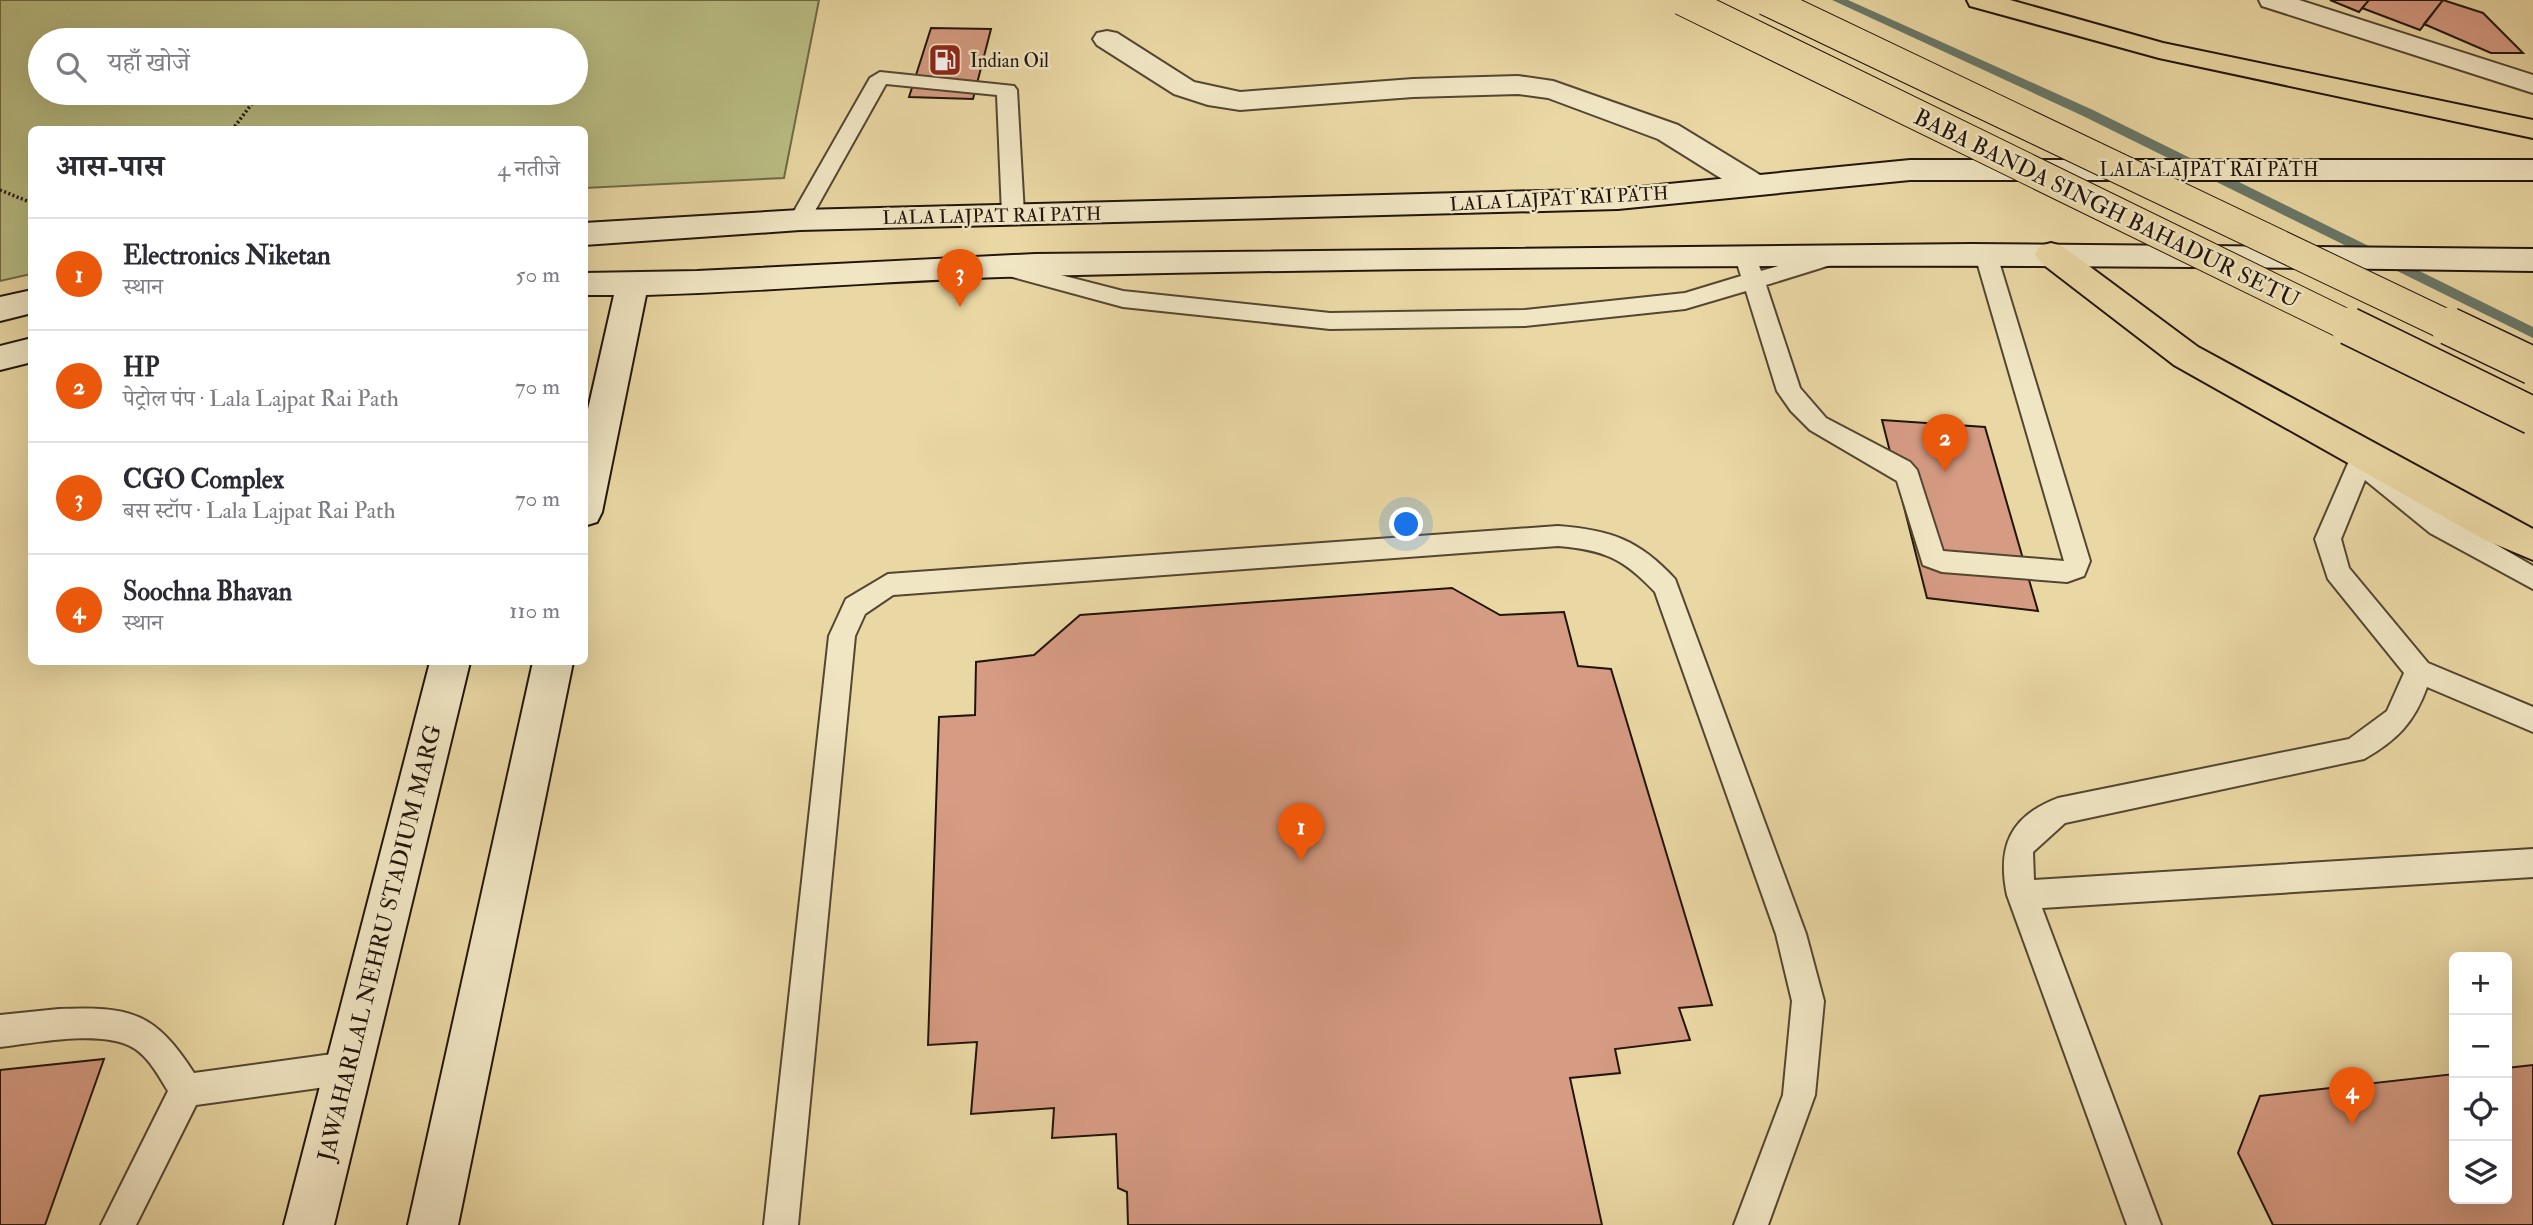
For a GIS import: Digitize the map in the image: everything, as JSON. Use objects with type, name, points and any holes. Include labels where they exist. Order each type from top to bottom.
[{"type":"highway","name":"BABA BANDA SINGH BAHADUR SETU","points":[[1682,0],[2533,416]]},
{"type":"highway","name":"BABA BANDA SINGH BAHADUR SETU","points":[[1766,0],[2533,366]]},
{"type":"highway","points":[[1980,0],[2159,51],[2533,129]]},
{"type":"highway","points":[[2051,254],[2186,356],[2358,456],[2496,529],[2533,545]]},
{"type":"main road","points":[[2272,0],[2533,83]]},
{"type":"main road","points":[[1107,39],[1184,88],[1208,96],[1240,100],[1267,101],[1413,88],[1518,85],[1553,90],[1668,132],[1754,185]]},
{"type":"main road","name":"LALA LAJPAT RAI PATH","points":[[588,234],[800,219],[1618,199],[1910,170],[2533,170]]},
{"type":"main road","points":[[588,285],[997,266],[1467,258],[1749,269],[1829,258],[2112,253],[2533,260]]},
{"type":"main road","points":[[588,493],[632,285]]},
{"type":"main road","points":[[0,309],[28,302]]},
{"type":"main road","points":[[0,358],[28,351]]},
{"type":"main road","name":"JAWAHARLAL NEHRU STADIUM MARG","points":[[309,1225],[449,665]]},
{"type":"main road","points":[[433,1225],[552,665]]},
{"type":"lane","points":[[800,219],[880,78],[1007,90],[1013,214]]},
{"type":"lane","points":[[997,266],[1123,299],[1330,321],[1525,318],[1685,302],[1749,269],[1789,391],[1818,424],[1901,469],[1908,477],[1932,558],[1942,562],[2067,572],[2075,569],[2077,561],[1986,255]]},
{"type":"lane","points":[[2533,578],[2433,524],[2378,479],[2358,456],[2328,539],[2336,572],[2418,671],[2533,720]]},
{"type":"lane","points":[[781,1225],[842,636],[855,607],[888,585],[1558,536],[1594,538],[1630,551],[1666,587],[1791,934],[1808,1001],[1799,1095],[1751,1225]]},
{"type":"lane","points":[[2144,1225],[2022,895],[2015,862],[2018,848],[2033,829],[2058,811],[2354,750],[2390,731],[2408,705],[2418,671]]},
{"type":"lane","points":[[2022,895],[2533,863]]},
{"type":"lane","points":[[0,1031],[102,1024],[130,1031],[154,1043],[186,1090]]},
{"type":"lane","points":[[186,1090],[347,1068]]},
{"type":"lane","points":[[118,1225],[186,1090]]},
{"type":"path","points":[[235,126],[251,105]]},
{"type":"path","points":[[0,190],[28,202]]},
{"type":"green space","points":[[0,0],[819,0],[784,178],[588,188],[588,126],[28,126],[28,275],[0,281]]},
{"type":"building","points":[[2330,0],[2369,0],[2359,12]]},
{"type":"building","points":[[2369,0],[2443,0],[2420,30],[2362,8]]},
{"type":"building","points":[[2443,0],[2483,13],[2523,53],[2491,53],[2424,24]]},
{"type":"building","points":[[931,28],[991,29],[973,99],[909,97]]},
{"type":"building","points":[[1882,420],[1985,427],[2038,611],[1927,598]]},
{"type":"building","points":[[1452,588],[1500,615],[1564,612],[1578,666],[1611,669],[1712,1005],[1679,1008],[1690,1040],[1615,1049],[1620,1073],[1570,1078],[1602,1225],[1128,1225],[1127,1192],[1118,1188],[1116,1134],[1052,1138],[1054,1108],[971,1114],[977,1042],[928,1045],[939,717],[975,715],[976,662],[1034,655],[1080,615]]},
{"type":"building","points":[[104,1059],[45,1225],[0,1225],[0,1070]]},
{"type":"building","points":[[2533,1065],[2533,1225],[2273,1225],[2238,1153],[2260,1096],[2449,1075],[2449,1204],[2512,1204],[2512,1067]]},
{"type":"waterway","points":[[1838,0],[2088,113],[2533,333]]},
{"type":"place","name":"Indian Oil","points":[[945,60]]},
{"type":"place","name":"CGO Complex","points":[[960,307]]},
{"type":"place","name":"HP","points":[[1945,472]]},
{"type":"place","name":"Electronics Niketan","points":[[1301,861]]},
{"type":"place","name":"Soochna Bhavan","points":[[2352,1125]]}]
